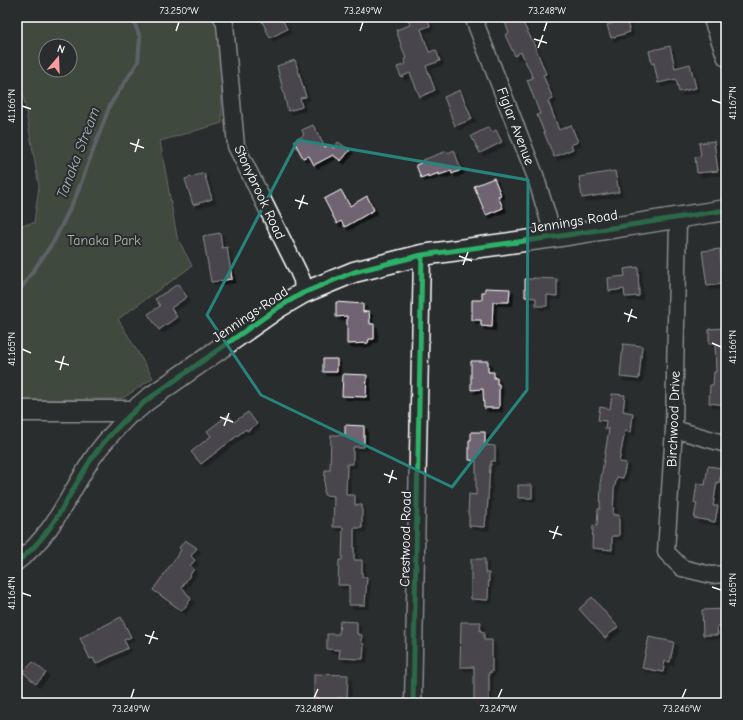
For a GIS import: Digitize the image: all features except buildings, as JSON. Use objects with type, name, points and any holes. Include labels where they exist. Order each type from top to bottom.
[{"type":"street","name":"Stonybrook Road","points":[[222,17],[225,24],[236,146],[298,271],[302,280],[303,293]]},
{"type":"street","name":"Figlar Avenue","points":[[473,17],[535,175],[554,237]]},
{"type":"street","points":[[710,17],[726,58]]},
{"type":"street","name":"Jennings Road","points":[[17,562],[37,545],[48,532],[93,458],[107,439],[134,411],[147,400],[266,316],[303,293],[354,272],[422,256],[726,210]]},
{"type":"street","name":"Birchwood Drive","points":[[678,218],[674,429],[666,552],[682,568],[712,575],[726,574]]},
{"type":"street","name":"Crestwood Road","points":[[413,703],[422,256]]},
{"type":"street","points":[[17,411],[134,411]]},
{"type":"street","points":[[674,429],[726,444]]},
{"type":"highlighted area","points":[[298,140],[528,180],[527,390],[452,487],[261,395],[207,315]]},
{"type":"green space","name":"Tanaka Park","points":[[17,17],[216,17],[221,30],[222,123],[160,141],[177,237],[192,266],[118,319],[153,378],[123,398],[17,400],[17,226],[34,223],[39,186],[17,59]]},
{"type":"waterway","name":"Tanaka Stream","points":[[17,294],[54,241],[76,196],[110,105],[138,62],[140,37],[132,17]]},
{"type":"cycle path","points":[[17,562],[41,539],[59,514],[92,458],[111,434],[132,413],[147,400],[279,307],[303,293],[354,272],[422,255],[554,237],[726,210]]},
{"type":"cycle path","points":[[413,703],[422,255]]}]
